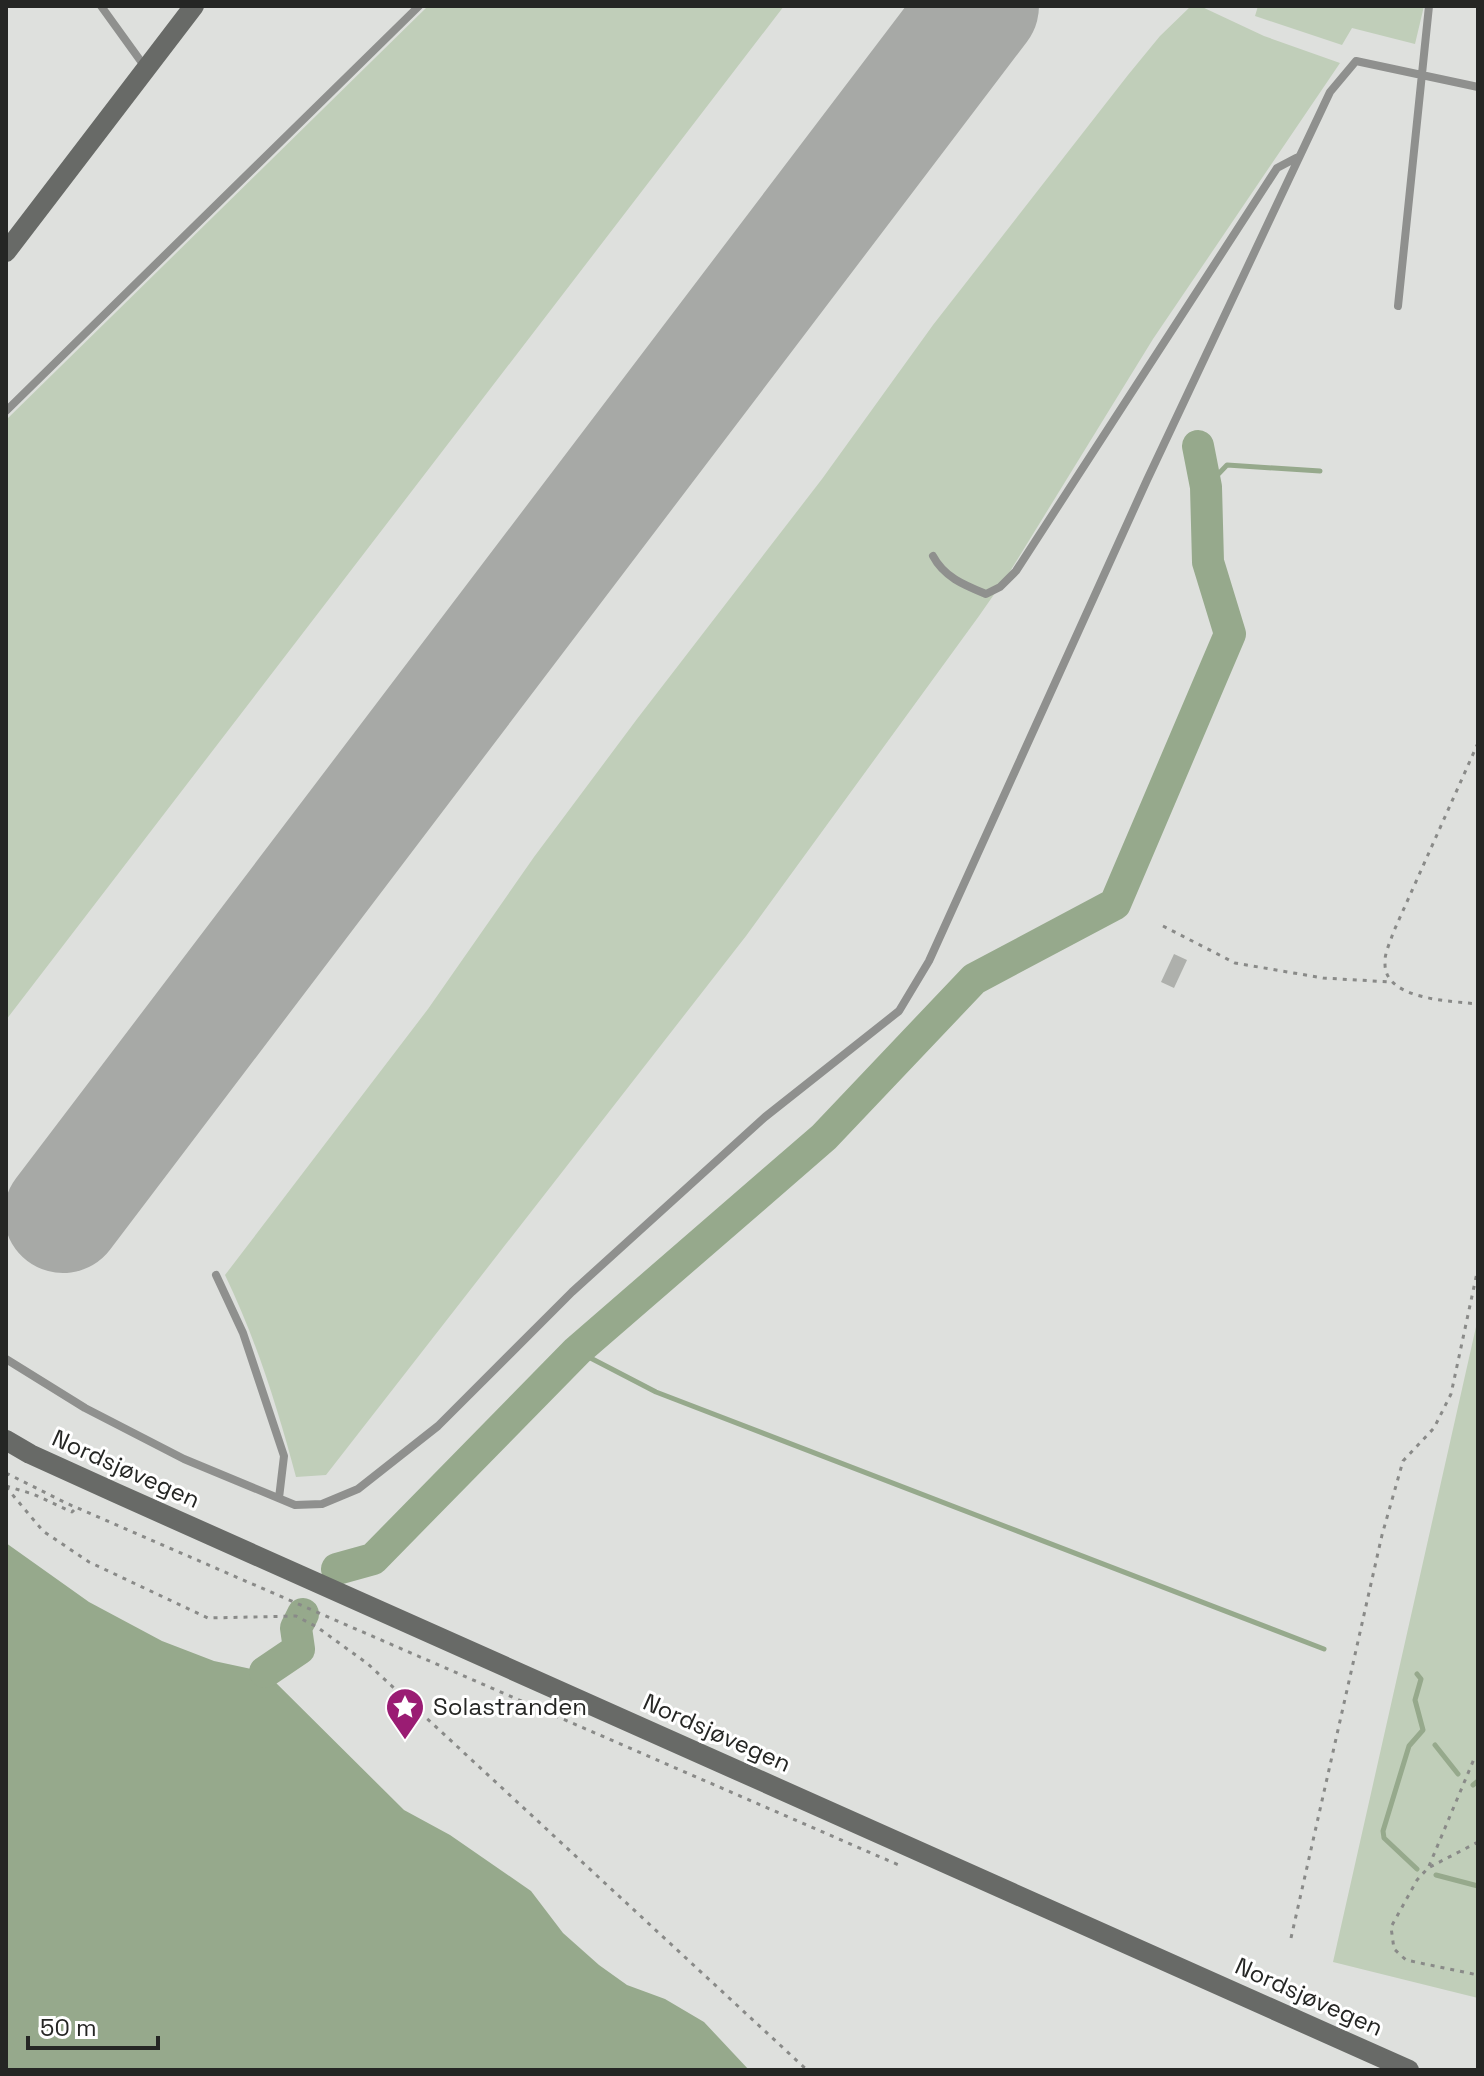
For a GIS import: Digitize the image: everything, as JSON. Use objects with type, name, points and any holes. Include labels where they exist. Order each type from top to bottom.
[{"type":"main road","points":[[6,252],[194,6]]},
{"type":"main road","name":"Nordsjøvegen","points":[[6,1440],[116,1493],[1409,2070]]},
{"type":"lane","points":[[101,6],[146,68]]},
{"type":"lane","points":[[6,411],[419,6]]},
{"type":"lane","points":[[1398,306],[1429,6]]},
{"type":"lane","points":[[6,1359],[85,1408],[184,1459],[295,1505],[322,1504],[358,1489],[438,1426],[572,1292],[765,1117],[899,1011],[929,961],[1330,92],[1356,61],[1478,87]]},
{"type":"lane","points":[[933,556],[939,568],[958,582],[986,594],[1000,587],[1016,571],[1277,168],[1297,158]]},
{"type":"lane","points":[[216,1275],[243,1333],[284,1456],[279,1498]]},
{"type":"path","points":[[1391,982],[1385,965],[1393,933],[1478,743]]},
{"type":"path","points":[[1163,926],[1235,963],[1323,978],[1391,982],[1416,995],[1478,1004]]},
{"type":"path","points":[[1291,1938],[1382,1535],[1403,1461],[1434,1428],[1451,1394],[1478,1268]]},
{"type":"path","points":[[6,1473],[77,1507],[913,1871]]},
{"type":"path","points":[[6,1487],[33,1494],[72,1512],[77,1507]]},
{"type":"path","points":[[6,1487],[43,1531],[89,1562],[208,1618],[296,1616],[317,1627],[368,1664],[807,2070]]},
{"type":"path","points":[[1474,1759],[1428,1868],[1417,1880],[1391,1927],[1394,1949],[1406,1960],[1478,1975]]},
{"type":"path","points":[[1428,1868],[1478,1842]]},
{"type":"shaded area","points":[[428,6],[784,6],[6,1020],[6,420]]},
{"type":"shaded area","points":[[1191,6],[1200,6],[1264,36],[1340,63],[1153,339],[1009,573],[746,936],[326,1475],[296,1477],[265,1374],[225,1275],[428,1009],[534,857],[822,479],[933,325],[1128,75],[1160,36]]},
{"type":"shaded area","points":[[1258,6],[1424,6],[1415,44],[1352,28],[1342,45],[1255,16]]},
{"type":"shaded area","points":[[1478,1318],[1478,1998],[1333,1962]]},
{"type":"shaded area","points":[[6,1543],[89,1602],[162,1641],[214,1661],[265,1672],[404,1810],[450,1835],[531,1891],[563,1933],[599,1965],[627,1985],[665,1999],[704,2022],[749,2070],[6,2070]]},
{"type":"building","points":[[1174,954],[1187,960],[1174,988],[1161,982]]},
{"type":"waterway","points":[[337,1569],[373,1559],[577,1351],[824,1137],[974,979],[1115,904],[1230,634],[1208,562],[1206,487],[1198,446]]},
{"type":"waterway","points":[[1206,487],[1227,465],[1320,471]]},
{"type":"waterway","points":[[577,1351],[656,1392],[1324,1649]]},
{"type":"waterway","points":[[265,1672],[299,1649],[296,1628],[303,1614]]},
{"type":"waterway","points":[[1417,1674],[1421,1679],[1415,1700],[1423,1730],[1409,1746],[1383,1831],[1384,1838],[1417,1869]]},
{"type":"waterway","points":[[1435,1745],[1458,1774]]},
{"type":"waterway","points":[[1473,1785],[1478,1781]]},
{"type":"waterway","points":[[1436,1875],[1478,1886]]},
{"type":"runway","points":[[63,1214],[980,6]]},
{"type":"place","name":"Solastranden","points":[[405,1741]]}]
